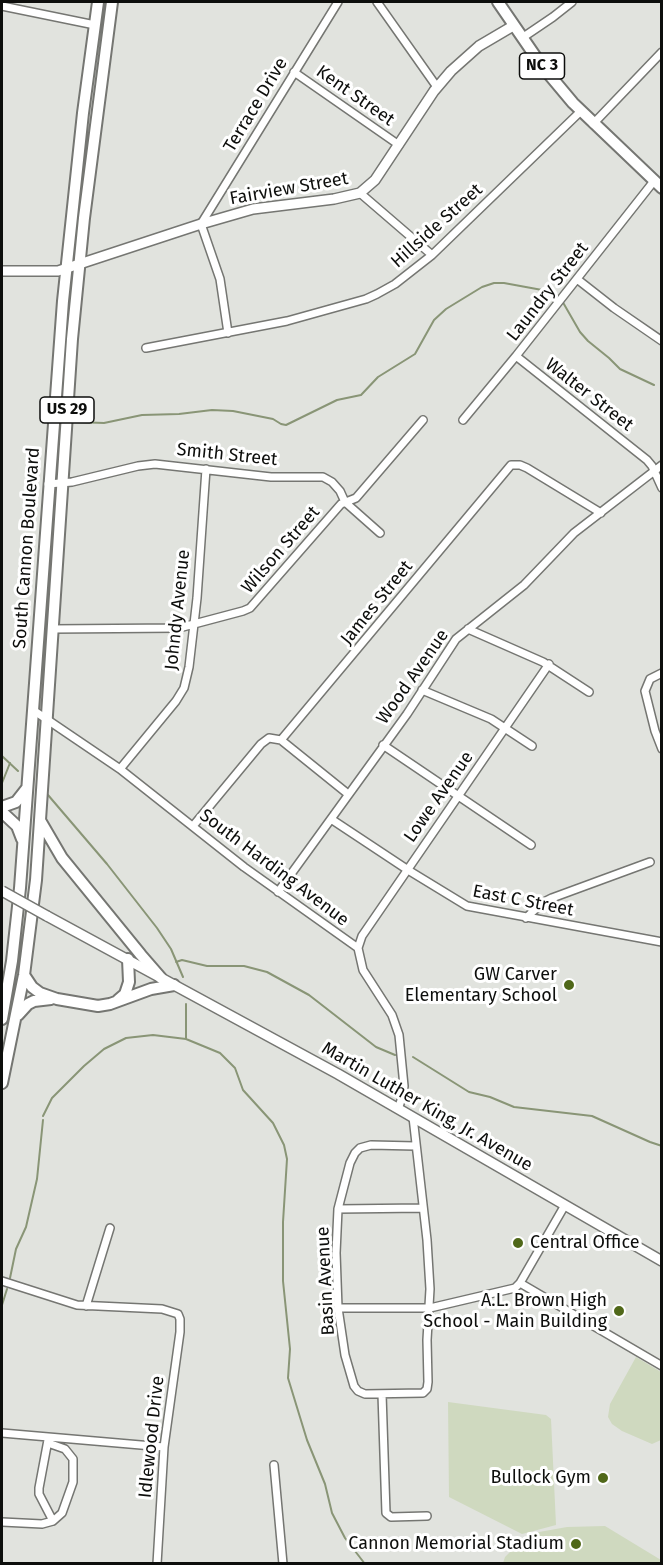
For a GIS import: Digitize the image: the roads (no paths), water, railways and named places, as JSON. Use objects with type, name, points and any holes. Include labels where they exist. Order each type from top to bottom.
[{"type":"main road","name":"South Cannon Boulevard","points":[[13,954],[23,849],[48,484],[66,269],[98,2]]},
{"type":"main road","name":"South Cannon Boulevard","points":[[40,819],[79,265],[112,2]]},
{"type":"main road","name":"NC 3","points":[[498,2],[542,66],[581,111],[658,185]]},
{"type":"main road","name":"Fairview Street","points":[[2,271],[46,272],[66,269],[201,224],[261,207],[334,199],[360,193],[375,180],[437,87],[463,59],[479,46],[513,26]]},
{"type":"main road","points":[[2,807],[17,801],[27,788]]},
{"type":"main road","points":[[2,812],[20,830],[23,849]]},
{"type":"main road","points":[[40,819],[62,858],[161,978]]},
{"type":"main road","name":"US 29","points":[[2,1083],[24,975],[36,880],[40,819]]},
{"type":"main road","points":[[2,891],[161,978]]},
{"type":"main road","points":[[2,974],[13,954]]},
{"type":"main road","name":"US 29","points":[[2,1019],[13,954]]},
{"type":"main road","points":[[116,1002],[128,988],[130,976],[128,959]]},
{"type":"main road","points":[[24,975],[36,990],[57,999],[98,1006],[151,989],[174,985]]},
{"type":"main road","name":"Martin Luther King, Jr. Avenue","points":[[161,978],[413,1117],[662,1261]]},
{"type":"main road","points":[[16,1018],[33,1001],[57,999]]},
{"type":"street","name":"Terrace Drive","points":[[201,224],[338,2]]},
{"type":"street","points":[[376,2],[437,87]]},
{"type":"street","points":[[522,38],[572,2]]},
{"type":"street","points":[[2,6],[95,25]]},
{"type":"street","points":[[593,124],[662,52]]},
{"type":"street","name":"Kent Street","points":[[294,72],[399,145]]},
{"type":"street","name":"Hillside Street","points":[[146,348],[287,321],[366,299],[395,284],[432,255],[581,111]]},
{"type":"street","name":"Laundry Street","points":[[463,420],[577,279],[658,185]]},
{"type":"street","points":[[360,193],[432,255]]},
{"type":"street","points":[[201,224],[220,279],[228,333]]},
{"type":"street","points":[[577,279],[662,341]]},
{"type":"street","name":"Walter Street","points":[[516,356],[647,460],[662,488]]},
{"type":"street","name":"Wilson Street","points":[[52,629],[171,628],[243,611],[254,605],[333,512],[345,502],[356,498],[423,420]]},
{"type":"street","name":"Smith Street","points":[[48,484],[72,482],[155,464],[271,477],[323,477],[332,482],[345,502],[380,533]]},
{"type":"street","name":"James Street","points":[[193,826],[261,744],[269,738],[281,740],[511,465],[527,468],[601,513]]},
{"type":"street","name":"Wood Avenue","points":[[278,892],[422,690],[450,645],[468,628],[524,585],[574,533],[662,465]]},
{"type":"street","name":"Johndy Avenue","points":[[120,769],[184,688],[189,667],[206,469]]},
{"type":"street","points":[[468,628],[549,664],[589,692]]},
{"type":"street","name":"Lowe Avenue","points":[[358,948],[363,936],[549,664]]},
{"type":"street","points":[[662,674],[650,679],[645,691],[662,749]]},
{"type":"street","points":[[422,690],[491,719],[532,746]]},
{"type":"street","name":"South Harding Avenue","points":[[33,710],[120,769],[278,892],[358,948],[363,970],[392,1015],[399,1035],[404,1095],[398,1109]]},
{"type":"street","points":[[281,740],[348,794]]},
{"type":"street","points":[[383,745],[531,845]]},
{"type":"street","name":"East C Street","points":[[331,819],[466,906],[662,942]]},
{"type":"street","points":[[526,918],[552,898],[650,862]]},
{"type":"street","points":[[413,1117],[430,1279],[430,1308]]},
{"type":"street","name":"Basin Avenue","points":[[415,1146],[371,1144],[360,1148],[350,1163],[338,1209],[336,1253],[338,1308],[345,1355],[354,1386],[358,1391],[365,1394],[423,1393],[427,1389],[427,1340],[430,1308]]},
{"type":"street","points":[[338,1308],[430,1308],[515,1288],[565,1205]]},
{"type":"street","points":[[338,1209],[423,1208]]},
{"type":"street","points":[[2,1281],[86,1306],[110,1228]]},
{"type":"street","points":[[520,1283],[662,1366]]},
{"type":"street","name":"Idlewood Drive","points":[[86,1306],[162,1309],[178,1314],[180,1319],[164,1448],[157,1563]]},
{"type":"street","points":[[382,1394],[386,1513],[391,1517],[427,1516]]},
{"type":"street","points":[[2,1433],[48,1440],[164,1448]]},
{"type":"street","points":[[2,1522],[42,1524],[53,1521],[62,1514],[70,1494],[73,1459],[65,1449],[48,1440]]},
{"type":"street","points":[[48,1440],[39,1494],[53,1521]]},
{"type":"street","points":[[274,1464],[283,1563]]},
{"type":"waterway","points":[[75,422],[104,423],[142,415],[212,410],[233,411],[273,419],[286,425],[337,400],[361,395],[378,377],[415,354],[434,320],[446,309],[482,287],[494,283],[553,292],[561,299],[580,332],[588,341],[620,369],[654,385]]},
{"type":"waterway","points":[[2,756],[18,771]]},
{"type":"waterway","points":[[2,783],[10,763]]},
{"type":"waterway","points":[[48,795],[107,864],[157,928],[171,949],[183,977]]},
{"type":"waterway","points":[[176,962],[182,960],[207,966],[244,966],[267,972],[309,995],[376,1047],[395,1055]]},
{"type":"waterway","points":[[186,1004],[186,1039]]},
{"type":"waterway","points":[[43,1116],[52,1098],[84,1066],[104,1049],[126,1038],[153,1035],[186,1039],[220,1053],[235,1068],[243,1090],[273,1123],[284,1145],[287,1159],[283,1222],[283,1281],[290,1349],[288,1378],[307,1440],[325,1484],[332,1513],[345,1538],[365,1564]]},
{"type":"waterway","points":[[413,1057],[469,1092],[490,1097],[514,1107],[592,1116],[662,1146]]},
{"type":"waterway","points":[[10,1278],[16,1249],[26,1227],[37,1179],[43,1120]]},
{"type":"waterway","points":[[2,1305],[7,1289]]},
{"type":"place","name":"GW Carver Elementary School","points":[[569,985]]},
{"type":"place","name":"Central Office","points":[[518,1243]]},
{"type":"place","name":"A.L. Brown High School - Main Building","points":[[619,1311]]},
{"type":"place","name":"Bullock Gym","points":[[603,1478]]},
{"type":"place","name":"Cannon Memorial Stadium","points":[[576,1544]]}]
